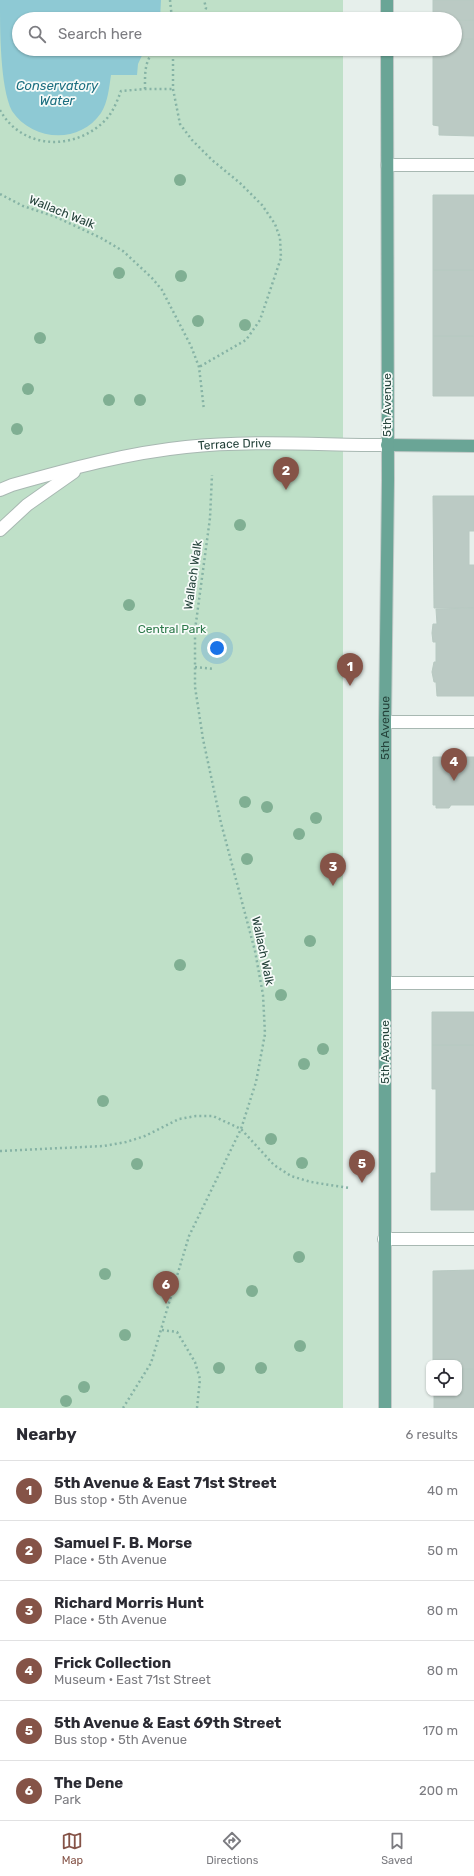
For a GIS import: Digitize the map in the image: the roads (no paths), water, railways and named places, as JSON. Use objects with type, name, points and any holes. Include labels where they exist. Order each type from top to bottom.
[{"type":"main road","points":[[387,0],[387,12]]},
{"type":"main road","name":"5th Avenue","points":[[385,1408],[384,1239],[387,56]]},
{"type":"main road","points":[[387,445],[474,446]]},
{"type":"street","points":[[387,165],[474,165]]},
{"type":"street","name":"Terrace Drive","points":[[0,490],[12,485],[83,466],[163,449],[210,444],[387,445]]},
{"type":"street","name":"Terrace Drive","points":[[0,530],[27,505],[83,466]]},
{"type":"street","points":[[385,722],[474,722]]},
{"type":"street","points":[[385,984],[474,983]]},
{"type":"street","points":[[384,1239],[474,1239]]},
{"type":"water","name":"Conservatory Water","points":[[0,0],[161,0],[160,12],[12,12],[12,56],[142,56],[138,64],[137,75],[111,75],[105,104],[101,113],[92,123],[81,130],[68,134],[56,135],[43,133],[31,128],[21,121],[12,111],[5,88],[1,42]]},
{"type":"place","name":"Samuel F. B. Morse","points":[[286,490]]},
{"type":"place","name":"5th Avenue & East 71st Street","points":[[350,686]]},
{"type":"place","name":"Frick Collection","points":[[454,781]]},
{"type":"place","name":"Richard Morris Hunt","points":[[333,886]]},
{"type":"place","name":"5th Avenue & East 69th Street","points":[[362,1183]]},
{"type":"place","name":"The Dene","points":[[166,1304]]},
{"type":"park label","name":"Central Park","points":[[172,629]]}]
